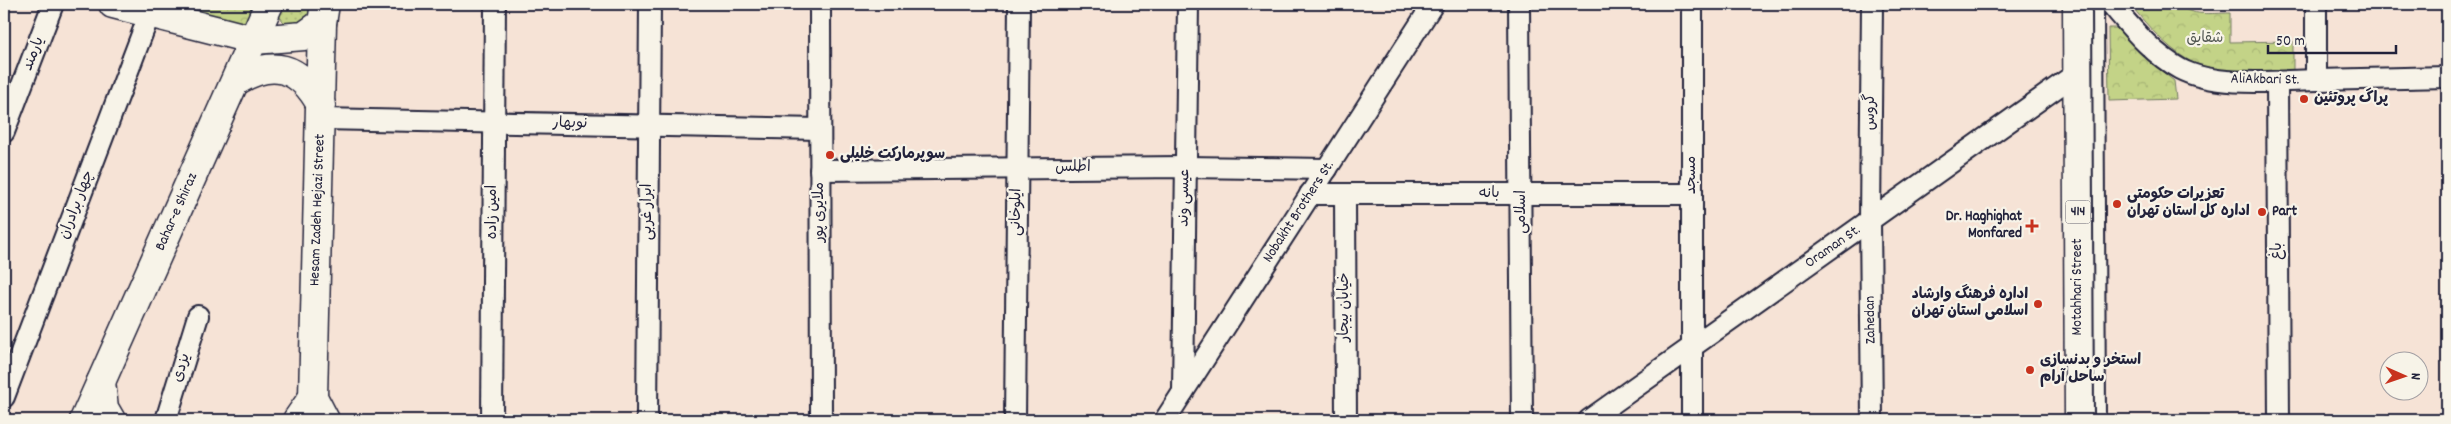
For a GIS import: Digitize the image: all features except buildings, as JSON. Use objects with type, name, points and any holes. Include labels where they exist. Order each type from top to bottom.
[{"type":"main road","points":[[113,4],[254,40],[304,36],[324,14]]},
{"type":"main road","name":"Bahar-e Shiraz","points":[[84,420],[269,4]]},
{"type":"main road","name":"Motahhari Street","points":[[2077,4],[2079,420]]},
{"type":"main road","name":"Hesam Zadeh Hejazi Street","points":[[319,409],[321,112],[324,14]]},
{"type":"main road","points":[[235,82],[253,70],[274,68],[294,74],[311,86],[321,112]]},
{"type":"main road","points":[[101,382],[104,408],[110,420]]},
{"type":"main road","points":[[297,420],[319,409]]},
{"type":"street","name":"یارمند","points":[[4,132],[53,4]]},
{"type":"street","name":"امین زاده","points":[[492,420],[495,4]]},
{"type":"street","name":"ابرار غربی","points":[[647,420],[650,4]]},
{"type":"street","name":"ملایری پور","points":[[820,4],[821,420]]},
{"type":"street","name":"ایلوخانی","points":[[1015,420],[1019,4]]},
{"type":"street","name":"عیسی وند","points":[[1183,392],[1188,4]]},
{"type":"street","name":"Nobakht Brothers St.","points":[[1165,420],[1433,4]]},
{"type":"street","name":"اسلامی","points":[[1519,4],[1522,194],[1522,420]]},
{"type":"street","name":"مسجد","points":[[1692,4],[1692,420]]},
{"type":"street","name":"گروس","points":[[1870,220],[1872,4]]},
{"type":"street","name":"AliAkbari St.","points":[[2111,4],[2140,37],[2179,68],[2190,73],[2223,80],[2277,82],[2447,77]]},
{"type":"street","points":[[2316,4],[2316,80]]},
{"type":"street","name":"چهار برادران","points":[[4,397],[150,13]]},
{"type":"street","name":"Oraman St.","points":[[1589,420],[2077,73]]},
{"type":"street","name":"باغ","points":[[2277,82],[2279,420]]},
{"type":"street","name":"نوبهار","points":[[321,112],[494,122],[820,129]]},
{"type":"street","name":"اطلس","points":[[820,170],[1185,167],[1326,169]]},
{"type":"street","name":"بانه","points":[[1310,194],[1692,194]]},
{"type":"street","name":"خیابان بیجار","points":[[1345,194],[1346,420]]},
{"type":"street","name":"Zahedan","points":[[1870,220],[1872,420]]},
{"type":"street","name":"یزدی","points":[[166,420],[198,316]]},
{"type":"lane","points":[[2098,4],[2100,420]]},
{"type":"green space","points":[[168,4],[254,4],[245,26],[166,6]]},
{"type":"green space","points":[[282,4],[315,4],[308,27],[285,24],[278,14]]},
{"type":"green space","name":"شقایق","points":[[2130,4],[2177,4],[2195,13],[2230,13],[2230,42],[2293,41],[2293,72],[2246,74],[2222,72],[2201,67],[2190,62],[2171,48],[2153,31]]},
{"type":"green space","points":[[2108,28],[2120,28],[2147,59],[2174,81],[2176,99],[2109,101]]},
{"type":"place","name":"پراگ پروتئین","points":[[2304,99]]},
{"type":"place","name":"سوپرمارکت خلیلی","points":[[830,155]]},
{"type":"place","name":"تعزیرات حکومتی اداره کل استان تهران","points":[[2117,204]]},
{"type":"place","name":"Part","points":[[2262,212]]},
{"type":"place","name":"Dr. Haghighat Monfared","points":[[2032,226]]},
{"type":"place","name":"اداره فرهنگ وارشاد اسلامی استان تهران","points":[[2038,304]]},
{"type":"place","name":"استخر و بدنسازی ساحل آرام","points":[[2030,370]]}]
